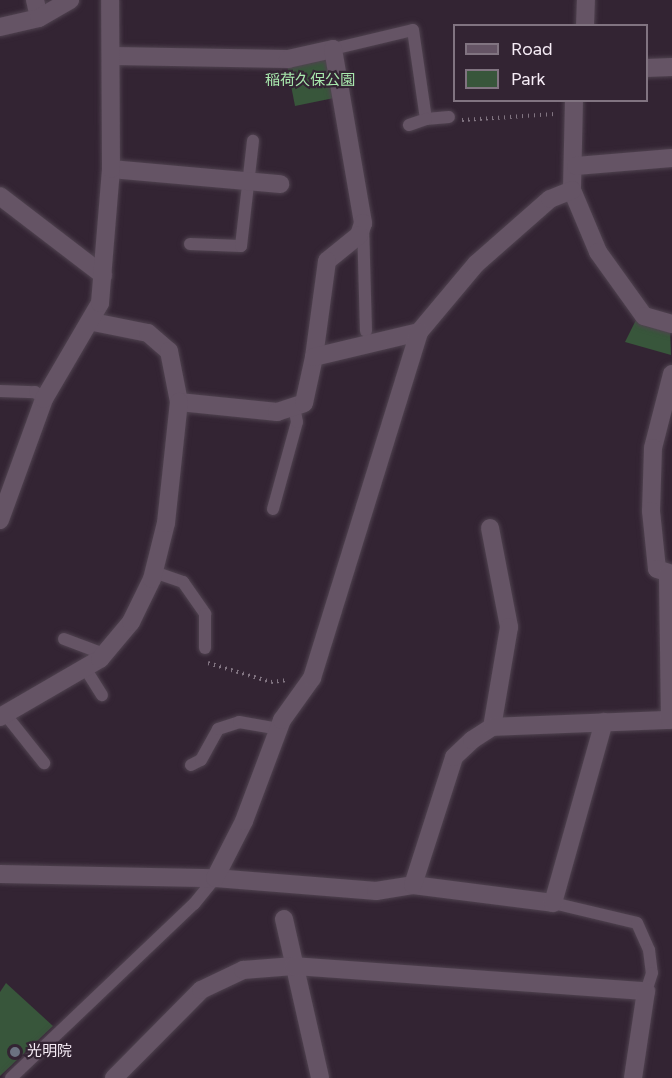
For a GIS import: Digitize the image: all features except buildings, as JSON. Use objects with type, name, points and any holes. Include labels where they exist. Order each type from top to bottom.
[{"type":"street","points":[[0,27],[37,9],[70,0]]},
{"type":"street","points":[[0,520],[44,399],[93,322],[103,275],[111,169],[114,56],[110,0]]},
{"type":"street","points":[[585,24],[586,0]]},
{"type":"street","points":[[114,56],[288,59],[333,49],[345,159],[363,223],[358,235],[327,261],[314,357],[304,403],[277,412],[179,402]]},
{"type":"street","points":[[648,68],[672,67]]},
{"type":"street","points":[[572,108],[576,166],[572,190],[598,252],[644,316],[672,324]]},
{"type":"street","points":[[576,166],[672,158]]},
{"type":"street","points":[[111,169],[280,184]]},
{"type":"street","points":[[214,878],[244,821],[278,729],[301,689],[312,678],[419,332],[476,264],[550,199],[572,190]]},
{"type":"street","points":[[0,196],[103,275]]},
{"type":"street","points":[[3,716],[85,668],[104,654],[131,622],[154,572],[174,470],[179,402],[169,351],[148,333],[93,322]]},
{"type":"street","points":[[314,357],[419,332]]},
{"type":"street","points":[[413,885],[454,757],[492,727],[670,720],[670,575],[657,569],[651,511],[653,448],[672,374]]},
{"type":"street","points":[[490,528],[509,627],[492,727]]},
{"type":"street","points":[[0,874],[214,878],[376,891],[413,885],[553,903],[604,722]]},
{"type":"street","points":[[284,919],[320,1078]]},
{"type":"street","points":[[114,1078],[201,990],[243,970],[294,966],[646,992],[633,1078]]},
{"type":"lane","points":[[333,49],[413,30],[426,119]]},
{"type":"lane","points":[[409,125],[426,119],[449,117]]},
{"type":"lane","points":[[190,244],[241,246],[253,141]]},
{"type":"lane","points":[[363,223],[366,331]]},
{"type":"lane","points":[[0,392],[35,392],[44,399]]},
{"type":"lane","points":[[273,509],[297,422],[294,406]]},
{"type":"lane","points":[[154,572],[183,582],[205,614],[205,648]]},
{"type":"lane","points":[[64,639],[104,654]]},
{"type":"lane","points":[[85,668],[102,695]]},
{"type":"lane","points":[[3,716],[44,763]]},
{"type":"lane","points":[[191,765],[201,760],[218,729],[239,722],[278,729]]},
{"type":"lane","points":[[11,1078],[194,904],[214,878]]},
{"type":"lane","points":[[553,903],[637,923],[649,950],[652,973],[646,992]]},
{"type":"path","points":[[449,117],[492,119],[536,111],[572,108]]},
{"type":"path","points":[[205,648],[207,662],[271,682],[289,680],[301,689]]},
{"type":"green space","name":"稲荷久保公園","points":[[326,58],[334,98],[295,106],[287,65]]},
{"type":"green space","points":[[636,320],[670,330],[671,355],[625,342]]},
{"type":"green space","name":"光明院","points":[[6,983],[53,1026],[0,1076],[0,992]]},
{"type":"place","name":"光明院","points":[[15,1052]]}]
